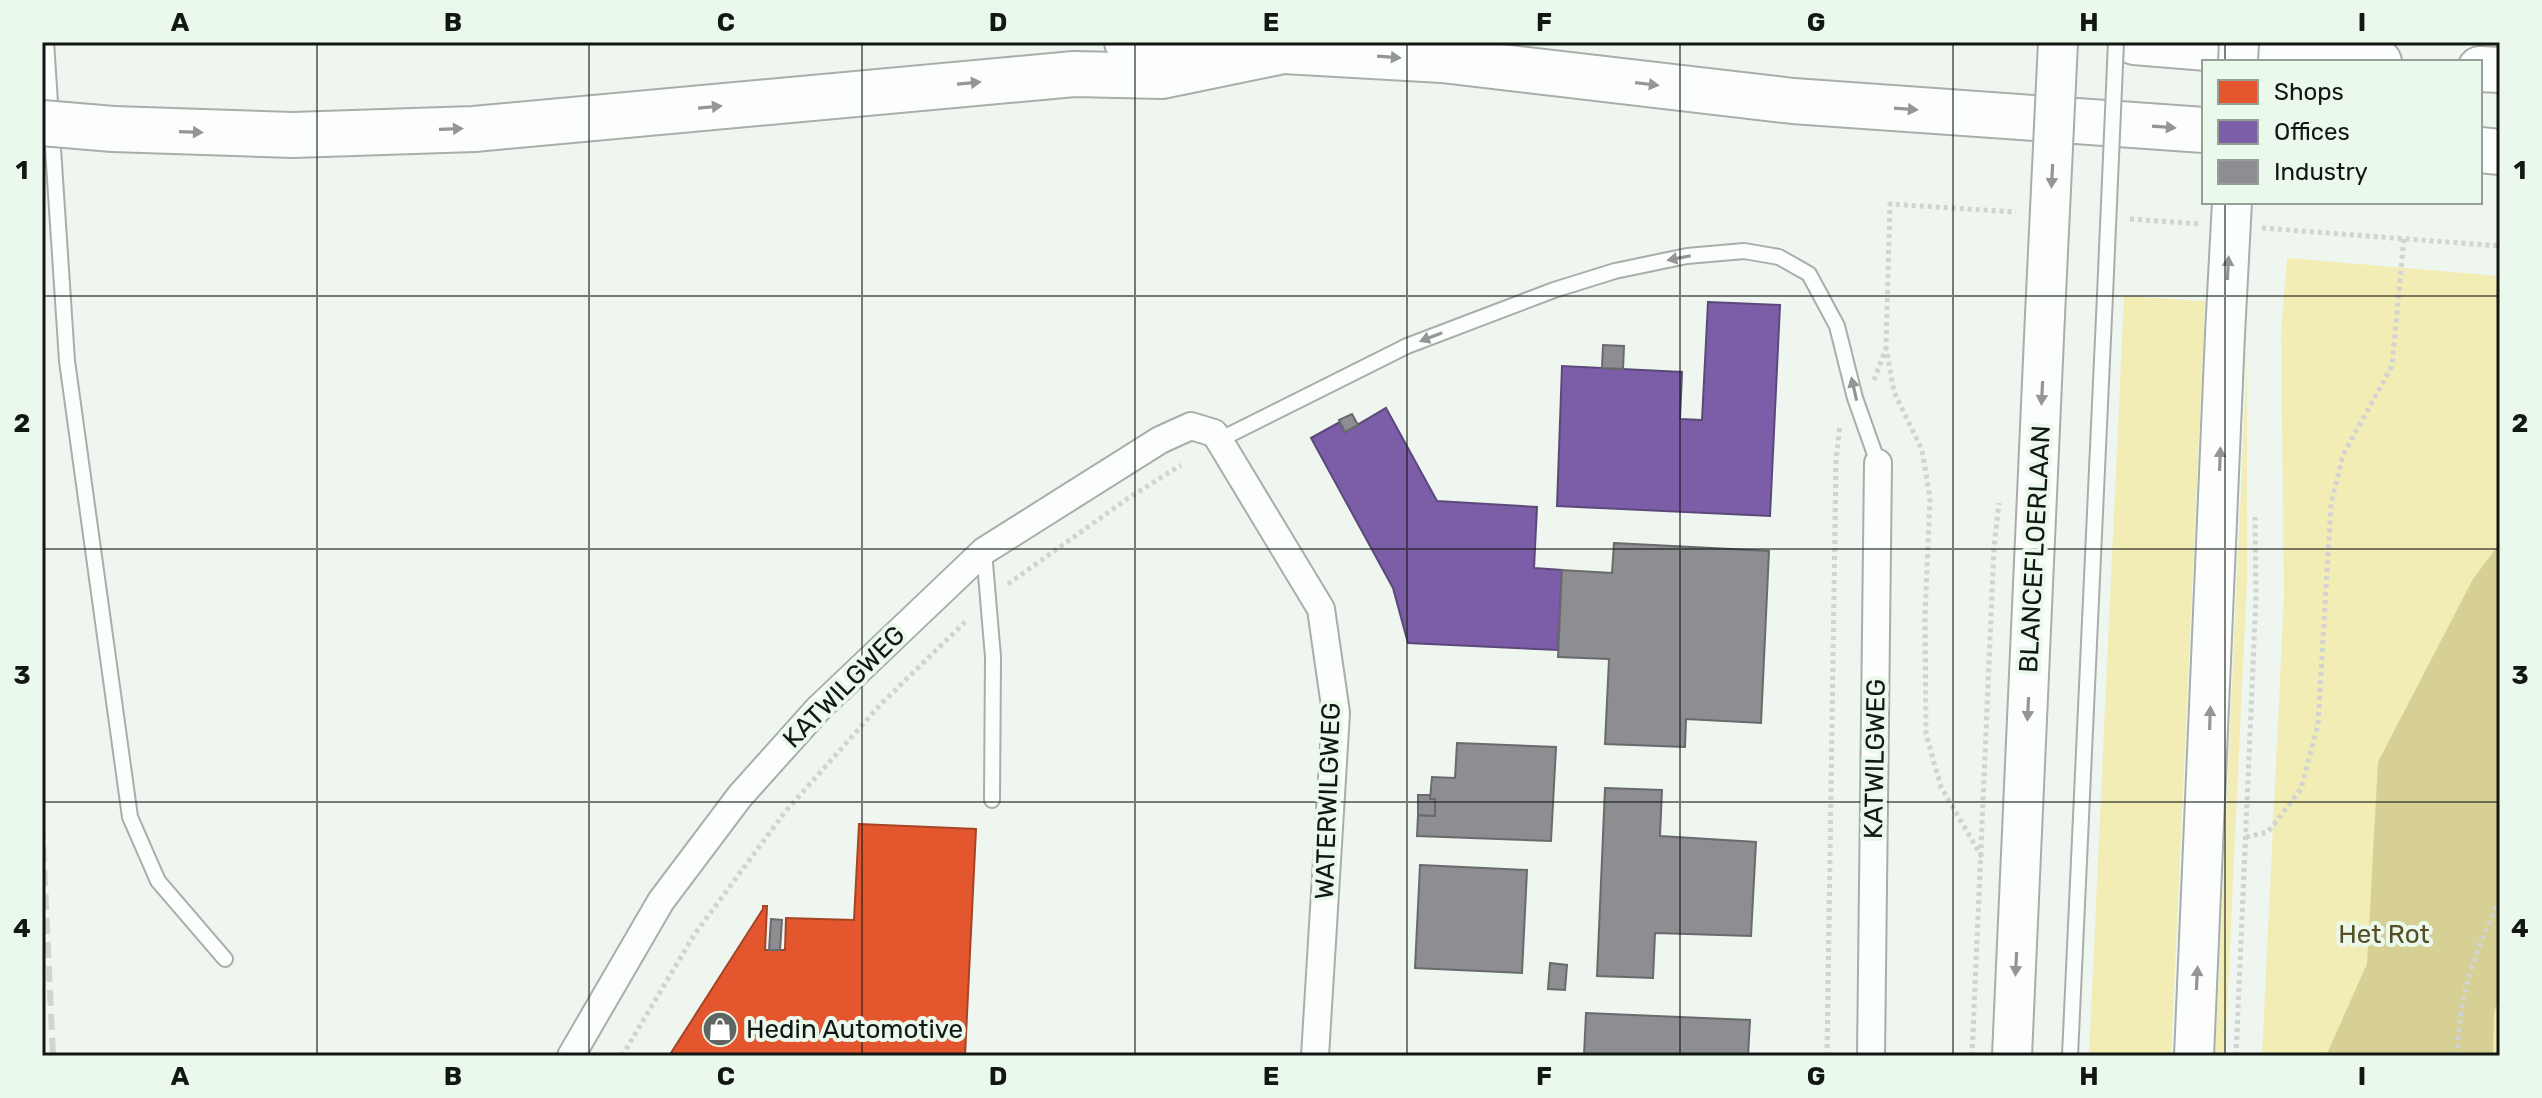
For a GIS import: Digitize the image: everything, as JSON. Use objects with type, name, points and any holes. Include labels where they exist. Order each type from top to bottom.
[{"type":"highway","points":[[1127,42],[1442,60],[1793,101],[2202,130]]},
{"type":"highway","points":[[2134,42],[2354,60]]},
{"type":"highway","points":[[42,123],[113,129],[293,135],[474,129],[1074,74],[1162,76],[1283,51]]},
{"type":"main road","name":"BLANCEFLOERLAAN","points":[[2012,1056],[2058,42]]},
{"type":"main road","points":[[2194,1056],[2232,204]]},
{"type":"street","name":"KATWILGWEG","points":[[571,1056],[661,901],[740,796],[818,709],[984,551],[1160,440],[1191,426],[1216,437]]},
{"type":"street","name":"WATERWILGWEG","points":[[1216,437],[1321,609],[1336,713],[1315,1056]]},
{"type":"street","name":"KATWILGWEG","points":[[1871,1056],[1878,463]]},
{"type":"lane","points":[[46,42],[67,361],[130,817],[158,881],[225,959]]},
{"type":"lane","points":[[2070,1056],[2116,42]]},
{"type":"lane","points":[[1216,437],[1407,346],[1554,290],[1615,271],[1687,256],[1744,251],[1779,257],[1809,274],[1837,326],[1855,398],[1878,463]]},
{"type":"lane","points":[[984,551],[993,657],[992,800]]},
{"type":"path","points":[[1890,204],[1886,347],[1894,392],[1922,450],[1930,498],[1925,616],[1926,734],[1941,787],[1982,857]]},
{"type":"path","points":[[2246,837],[2268,832],[2301,789],[2318,724],[2331,504],[2343,455],[2392,366],[2404,237]]},
{"type":"path","points":[[1875,379],[1886,347]]},
{"type":"path","points":[[622,1056],[694,935],[785,812],[881,704],[990,598],[1216,437]]},
{"type":"path","points":[[1827,1056],[1836,460]]},
{"type":"path","points":[[2236,1056],[2256,596],[2255,503]]},
{"type":"path","points":[[2458,1056],[2457,1025],[2464,989],[2483,935],[2500,900]]},
{"type":"green space","name":"Het Rot","points":[[2287,258],[2500,276],[2500,1056],[2262,1056],[2284,597],[2281,333]]},
{"type":"green space","points":[[2124,296],[2205,301],[2171,1056],[2089,1056]]},
{"type":"green space","points":[[2247,358],[2247,579],[2225,1056],[2215,1056]]},
{"type":"green space","points":[[2500,543],[2500,993],[2494,1013],[2493,1056],[2326,1056],[2367,964],[2378,762],[2473,579]]},
{"type":"building: Shops","points":[[859,824],[976,829],[965,1056],[669,1056],[763,906],[767,906],[765,950],[785,950],[786,918],[854,920]]},
{"type":"building: Offices","points":[[1708,302],[1780,305],[1770,516],[1557,506],[1562,366],[1682,372],[1680,419],[1702,420]]},
{"type":"building: Offices","points":[[1386,408],[1437,501],[1537,507],[1534,568],[1562,570],[1558,650],[1408,643],[1393,588],[1311,438],[1340,422],[1345,432]]},
{"type":"building: Industry","points":[[1603,345],[1624,346],[1623,369],[1602,368]]},
{"type":"building: Industry","points":[[1352,414],[1358,425],[1345,432],[1339,420]]},
{"type":"building: Industry","points":[[1614,543],[1769,551],[1761,723],[1686,719],[1685,747],[1605,744],[1609,659],[1558,657],[1562,570],[1612,573]]},
{"type":"building: Industry","points":[[1457,743],[1556,747],[1551,841],[1417,836],[1418,815],[1435,816],[1435,799],[1430,799],[1432,777],[1455,778]]},
{"type":"building: Industry","points":[[1605,788],[1662,790],[1660,836],[1756,842],[1751,936],[1655,933],[1653,978],[1597,976]]},
{"type":"building: Industry","points":[[1418,795],[1430,795],[1430,799],[1435,799],[1435,816],[1418,815]]},
{"type":"building: Industry","points":[[1420,865],[1527,870],[1522,973],[1415,968]]},
{"type":"building: Industry","points":[[771,919],[782,920],[780,950],[769,950]]},
{"type":"building: Industry","points":[[1550,963],[1567,965],[1565,990],[1548,989]]},
{"type":"building: Industry","points":[[1586,1013],[1750,1020],[1748,1056],[1584,1056]]},
{"type":"railway","points":[[42,822],[53,1056]]},
{"type":"place","name":"Hedin Automotive","points":[[720,1029]]}]
